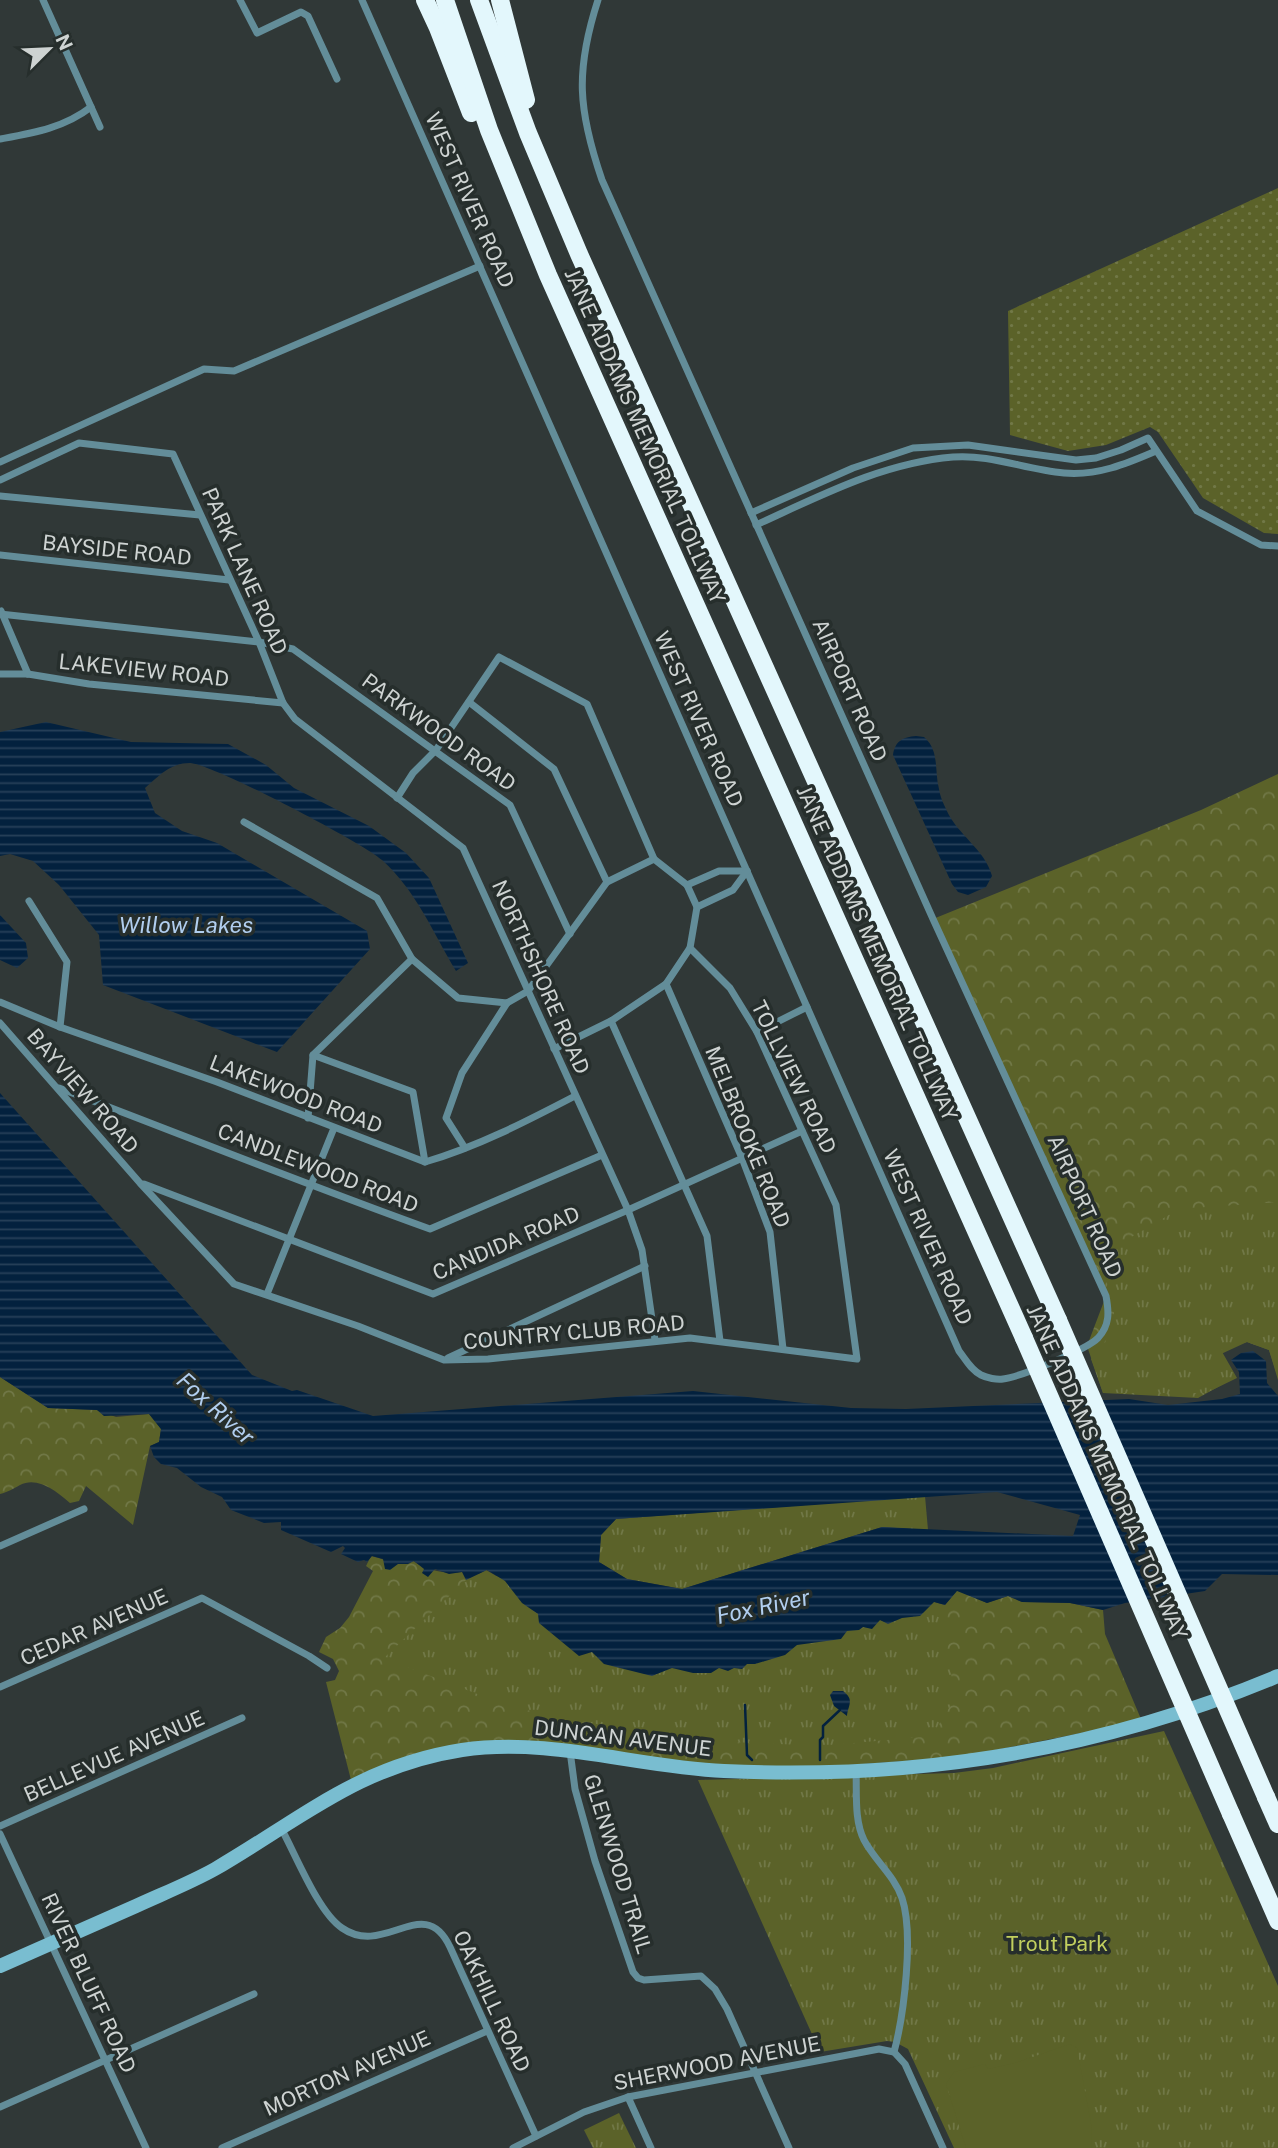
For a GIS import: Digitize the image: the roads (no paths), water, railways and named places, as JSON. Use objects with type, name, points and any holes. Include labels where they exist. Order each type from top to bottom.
[{"type":"highway","points":[[425,0],[506,197],[548,275]]},
{"type":"highway","name":"JANE ADDAMS MEMORIAL TOLLWAY","points":[[445,0],[489,130],[548,275],[1024,1338],[1278,1921]]},
{"type":"highway","name":"JANE ADDAMS MEMORIAL TOLLWAY","points":[[479,0],[536,151],[579,254],[1058,1320],[1278,1824]]},
{"type":"highway","points":[[500,0],[536,151]]},
{"type":"street","points":[[43,0],[100,127]]},
{"type":"street","points":[[240,0],[257,33],[301,12],[307,16],[337,79]]},
{"type":"street","name":"WEST RIVER ROAD","points":[[362,0],[959,1351],[971,1367],[983,1376],[1001,1380],[1018,1376],[1054,1360]]},
{"type":"street","name":"AIRPORT ROAD","points":[[597,0],[583,57],[582,86],[588,139],[602,180],[1106,1296],[1109,1312],[1106,1326],[1098,1338],[1087,1346],[1054,1360]]},
{"type":"street","points":[[0,139],[56,127],[91,107]]},
{"type":"street","points":[[0,462],[204,369],[234,371],[480,266]]},
{"type":"street","points":[[751,513],[881,457],[913,448],[956,444],[1076,460],[1096,458],[1148,438],[1197,511],[1261,545],[1278,546]]},
{"type":"street","name":"PARK LANE ROAD","points":[[0,480],[79,443],[173,454],[284,703]]},
{"type":"street","points":[[956,444],[956,457]]},
{"type":"street","points":[[756,525],[856,480],[898,465],[956,457],[1003,461],[1064,473],[1105,471],[1156,451]]},
{"type":"street","points":[[0,496],[200,515]]},
{"type":"street","name":"BAYSIDE ROAD","points":[[0,555],[229,580]]},
{"type":"street","points":[[1,613],[28,674]]},
{"type":"street","name":"PARKWOOD ROAD","points":[[1,613],[259,642],[293,649],[510,805],[570,934]]},
{"type":"street","points":[[397,798],[413,773],[436,750],[499,657],[587,704],[654,859],[687,885],[697,907],[690,948],[666,984],[611,1021],[554,1049]]},
{"type":"street","name":"LAKEVIEW ROAD","points":[[0,674],[28,674],[89,684],[284,703]]},
{"type":"street","points":[[469,702],[554,769],[607,882]]},
{"type":"street","name":"NORTHSHORE ROAD","points":[[284,703],[295,719],[463,848],[628,1210],[642,1250],[655,1340]]},
{"type":"street","points":[[244,822],[377,898],[412,959],[458,998],[507,1003]]},
{"type":"street","points":[[465,1148],[446,1118],[462,1073],[507,1003],[528,991],[607,882],[654,859]]},
{"type":"street","points":[[687,885],[719,871],[747,871]]},
{"type":"street","points":[[697,907],[733,890],[747,871]]},
{"type":"street","points":[[29,901],[66,962],[60,1027]]},
{"type":"street","name":"TOLLVIEW ROAD","points":[[690,948],[730,988],[757,1032],[836,1205],[857,1359]]},
{"type":"street","points":[[308,1118],[313,1055],[412,959]]},
{"type":"street","name":"MELBROOKE ROAD","points":[[666,984],[742,1158],[769,1232],[783,1349]]},
{"type":"street","name":"LAKEWOOD ROAD","points":[[0,1002],[60,1027],[217,1082],[425,1162]]},
{"type":"street","points":[[757,1032],[807,1007]]},
{"type":"street","points":[[611,1021],[707,1236],[720,1340]]},
{"type":"street","name":"BAYVIEW ROAD","points":[[0,1023],[140,1183]]},
{"type":"street","points":[[313,1055],[413,1092],[425,1162],[465,1148],[575,1097]]},
{"type":"street","name":"CANDLEWOOD ROAD","points":[[58,1088],[216,1147],[310,1186],[430,1229],[602,1155]]},
{"type":"street","points":[[267,1294],[334,1128]]},
{"type":"street","name":"CANDIDA ROAD","points":[[140,1183],[433,1294],[802,1131]]},
{"type":"street","name":"COUNTRY CLUB ROAD","points":[[140,1183],[234,1284],[444,1360],[488,1359],[690,1338],[857,1359]]},
{"type":"street","points":[[444,1360],[645,1266]]},
{"type":"street","points":[[0,1546],[83,1509]]},
{"type":"street","name":"CEDAR AVENUE","points":[[0,1688],[202,1598],[327,1668]]},
{"type":"street","name":"DUNCAN AVENUE","points":[[0,1966],[214,1870],[349,1786],[424,1758],[505,1746],[570,1751],[651,1764],[722,1771],[856,1771],[983,1759],[1072,1743],[1167,1718],[1278,1676]]},
{"type":"street","name":"BELLEVUE AVENUE","points":[[0,1826],[242,1718]]},
{"type":"street","name":"GLENWOOD TRAIL","points":[[570,1751],[575,1789],[595,1861],[629,1964],[638,1978],[644,1980],[696,1976],[708,1982],[724,2002],[754,2071]]},
{"type":"street","points":[[856,1771],[861,1832],[895,1883],[904,1903],[906,1955],[901,2023],[894,2052],[905,2064],[943,2148]]},
{"type":"street","name":"OAKHILL ROAD","points":[[281,1827],[323,1906],[333,1922],[342,1928],[357,1936],[371,1938],[422,1923],[441,1933],[450,1947],[536,2136]]},
{"type":"street","name":"RIVER BLUFF ROAD","points":[[0,1834],[146,2148]]},
{"type":"street","points":[[0,2107],[254,1994]]},
{"type":"street","name":"MORTON AVENUE","points":[[222,2148],[487,2031]]},
{"type":"street","name":"SHERWOOD AVENUE","points":[[513,2148],[599,2106],[628,2097],[879,2049],[894,2052]]},
{"type":"street","points":[[754,2071],[789,2148]]},
{"type":"street","points":[[628,2097],[651,2148]]},
{"type":"water","name":"Willow Lakes","points":[[46,722],[131,742],[228,744],[266,765],[294,788],[369,826],[406,853],[429,878],[468,963],[456,971],[405,885],[382,860],[288,806],[227,776],[190,763],[171,768],[145,788],[155,813],[182,831],[217,843],[367,931],[370,949],[277,1052],[103,985],[99,935],[59,885],[33,861],[10,854],[0,856],[0,732]]},
{"type":"water","points":[[916,736],[924,737],[929,742],[936,761],[940,794],[944,804],[957,827],[983,858],[992,876],[986,887],[968,895],[958,892],[952,884],[893,755],[900,741]]},
{"type":"water","points":[[0,915],[26,943],[28,958],[17,968],[0,960]]},
{"type":"water","name":"Fox River","points":[[0,1093],[252,1375],[292,1391],[297,1390],[373,1416],[693,1391],[851,1408],[906,1409],[1129,1399],[1168,1405],[1222,1399],[1240,1394],[1239,1372],[1231,1360],[1241,1353],[1253,1351],[1266,1361],[1267,1383],[1278,1396],[1278,1575],[1222,1574],[1205,1591],[1125,1603],[1103,1610],[1070,1603],[1022,1602],[1008,1596],[987,1603],[957,1591],[945,1605],[934,1602],[920,1616],[902,1618],[888,1624],[880,1620],[872,1629],[863,1627],[847,1631],[841,1639],[797,1645],[785,1655],[747,1664],[742,1669],[734,1668],[728,1671],[719,1668],[711,1673],[693,1673],[672,1668],[652,1676],[604,1664],[592,1652],[579,1656],[539,1623],[538,1614],[522,1603],[505,1581],[487,1570],[466,1580],[462,1572],[449,1574],[435,1569],[428,1577],[422,1573],[424,1569],[414,1561],[398,1564],[390,1570],[385,1569],[383,1559],[372,1556],[367,1562],[358,1562],[341,1554],[345,1548],[343,1546],[331,1552],[281,1530],[281,1522],[264,1523],[231,1510],[222,1497],[201,1487],[177,1468],[161,1464],[154,1457],[150,1446],[159,1442],[161,1429],[149,1414],[104,1416],[97,1410],[48,1408],[0,1377]],"holes":[[[997,1492],[1080,1515],[1073,1536],[882,1527],[682,1589],[627,1579],[599,1562],[601,1535],[616,1519]]]},
{"type":"water","points":[[833,1691],[843,1691],[849,1697],[847,1716],[834,1706],[830,1695]]},
{"type":"waterway","points":[[745,1705],[747,1755],[752,1760]]},
{"type":"waterway","points":[[820,1760],[823,1726],[840,1710]]},
{"type":"park label","name":"Trout Park","points":[[1057,1943]]}]
